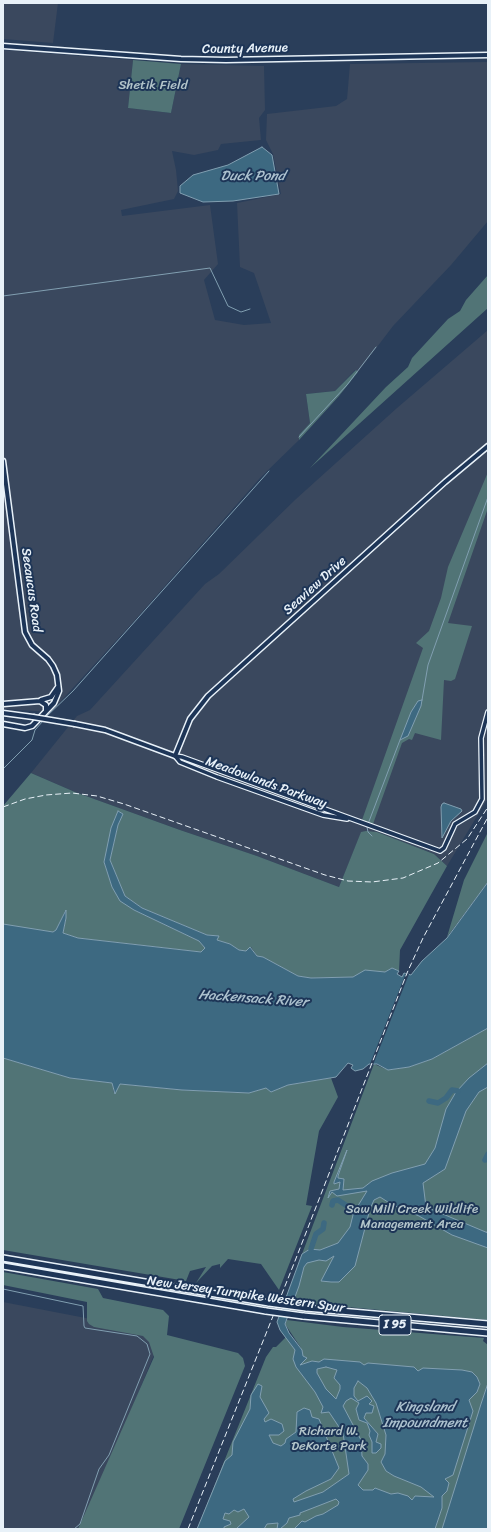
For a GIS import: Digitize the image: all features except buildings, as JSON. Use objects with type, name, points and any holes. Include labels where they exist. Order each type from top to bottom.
[{"type":"highway","name":"New Jersey Turnpike Western Spur","points":[[3,1258],[269,1303],[306,1308],[488,1324]]},
{"type":"highway","name":"New Jersey Turnpike Western Spur","points":[[3,1266],[165,1295],[266,1311],[303,1316],[488,1333]]},
{"type":"main road","name":"County Avenue","points":[[3,46],[181,59],[226,60],[488,55]]},
{"type":"main road","name":"Seaview Drive","points":[[175,756],[187,724],[208,696],[440,486],[488,446]]},
{"type":"main road","name":"Secaucus Road","points":[[3,462],[25,632],[32,645],[54,666],[58,686]]},
{"type":"main road","points":[[3,704],[38,701],[51,697],[58,686]]},
{"type":"main road","points":[[3,724],[29,728],[57,699],[58,686]]},
{"type":"main road","points":[[38,701],[45,703],[46,712]]},
{"type":"main road","name":"Meadowlands Parkway","points":[[3,713],[105,730],[175,756]]},
{"type":"street","name":"Meadowlands Parkway","points":[[175,756],[182,757],[432,849],[442,850],[455,824],[468,817],[478,808],[482,799],[483,776],[481,738],[488,712]]},
{"type":"street","name":"Meadowlands Parkway","points":[[175,756],[180,762],[196,769],[323,815],[354,820]]},
{"type":"shaded area","points":[[3,3],[58,3],[53,43],[3,39]]},
{"type":"shaded area","points":[[3,50],[133,60],[128,108],[171,113],[181,64],[264,66],[265,110],[259,118],[261,140],[221,144],[218,150],[194,155],[172,151],[178,191],[174,199],[121,210],[122,216],[210,205],[218,264],[204,280],[215,320],[244,325],[271,323],[254,273],[240,267],[237,203],[281,194],[273,154],[266,140],[267,114],[336,106],[347,99],[350,64],[488,62],[488,221],[451,265],[393,326],[358,372],[355,370],[335,391],[306,394],[310,423],[299,435],[299,440],[260,478],[135,620],[51,712],[3,709]]},
{"type":"shaded area","points":[[488,330],[488,798],[447,866],[434,854],[377,832],[361,833],[339,887],[257,856],[75,792],[31,773],[77,716],[90,710],[205,584],[219,574],[296,499],[397,408]]},
{"type":"shaded area","points":[[3,1302],[163,1333],[82,1529],[3,1529]]},
{"type":"green space","name":"Shetik Field","points":[[133,60],[181,64],[171,113],[128,108]]},
{"type":"green space","points":[[488,275],[488,308],[310,468],[386,387],[408,367],[412,358],[448,319],[460,311],[466,300]]},
{"type":"green space","points":[[356,370],[358,372],[339,396],[299,440],[299,435],[310,423],[306,394],[335,391]]},
{"type":"green space","points":[[488,472],[488,508],[448,623],[472,626],[455,679],[451,681],[444,680],[441,740],[415,733],[412,740],[409,739],[402,743],[373,824],[362,820],[423,648],[416,643],[429,631],[441,598],[448,567]]},
{"type":"green space","points":[[31,773],[75,792],[257,856],[339,887],[361,832],[366,831],[377,832],[434,854],[447,866],[400,950],[399,971],[392,968],[385,972],[365,971],[353,977],[311,978],[298,976],[263,957],[257,956],[251,947],[246,951],[239,950],[230,944],[217,940],[218,936],[207,935],[142,908],[125,896],[110,860],[118,825],[123,814],[118,811],[104,862],[112,887],[134,910],[199,941],[205,948],[202,952],[78,938],[63,933],[66,918],[65,911],[56,931],[53,932],[3,925],[3,806]]},
{"type":"green space","points":[[488,832],[488,882],[447,937],[464,880]]},
{"type":"green space","name":"Saw Mill Creek Wildlife Management Area","points":[[488,1028],[488,1320],[293,1302],[310,1249],[302,1254],[374,1064],[388,1070],[409,1067],[432,1059]]},
{"type":"green space","points":[[3,1058],[70,1078],[112,1083],[114,1093],[120,1084],[182,1090],[249,1093],[266,1088],[271,1092],[288,1085],[331,1078],[338,1097],[319,1131],[306,1205],[312,1206],[279,1290],[261,1264],[228,1259],[220,1268],[220,1264],[212,1266],[196,1283],[206,1267],[190,1271],[186,1281],[3,1250]]},
{"type":"green space","points":[[3,1272],[98,1289],[103,1298],[163,1310],[169,1316],[167,1335],[238,1353],[243,1358],[245,1366],[179,1529],[78,1529],[154,1357],[149,1342],[143,1336],[94,1327],[89,1324],[87,1321],[87,1302],[3,1285]]},
{"type":"green space","name":"Richard W. DeKorte Park","points":[[287,1320],[343,1327],[484,1338],[483,1341],[488,1345],[488,1529],[197,1529],[266,1357],[273,1347],[276,1347],[286,1337],[294,1348],[301,1348],[285,1324]]},
{"type":"water","name":"Duck Pond","points":[[262,147],[272,155],[279,194],[233,201],[203,202],[180,193],[180,186],[193,175],[228,165]]},
{"type":"water","points":[[422,700],[421,706],[408,736],[400,740],[411,712],[418,701]]},
{"type":"water","points":[[444,803],[461,809],[462,811],[451,821],[442,838],[441,807]]},
{"type":"water","name":"Hackensack River","points":[[118,811],[123,814],[118,825],[110,860],[125,896],[142,908],[207,935],[219,936],[217,940],[230,944],[239,950],[246,951],[250,947],[257,956],[263,957],[298,976],[311,978],[353,977],[365,970],[385,972],[392,968],[399,971],[397,974],[402,977],[404,973],[411,975],[422,961],[447,938],[488,882],[488,1028],[432,1059],[409,1067],[388,1070],[377,1064],[369,1064],[363,1069],[355,1071],[351,1068],[353,1065],[348,1063],[336,1077],[288,1085],[271,1092],[266,1088],[249,1093],[182,1090],[120,1084],[115,1094],[112,1083],[70,1078],[3,1058],[3,924],[53,932],[56,930],[66,910],[63,933],[78,938],[201,952],[205,948],[199,941],[134,910],[120,901],[112,887],[104,862],[111,828]]},
{"type":"water","name":"Kingsland Impoundment","points":[[488,1063],[488,1087],[479,1092],[466,1111],[445,1169],[423,1183],[426,1207],[488,1233],[488,1248],[452,1235],[419,1216],[391,1204],[380,1197],[374,1200],[370,1209],[355,1266],[339,1282],[331,1282],[321,1281],[334,1256],[326,1261],[319,1260],[307,1263],[304,1267],[299,1286],[285,1324],[289,1333],[302,1350],[303,1356],[307,1358],[300,1365],[312,1361],[319,1362],[324,1359],[360,1362],[364,1365],[368,1363],[414,1367],[418,1371],[423,1368],[462,1370],[472,1372],[477,1377],[480,1384],[477,1392],[469,1400],[473,1411],[453,1475],[445,1479],[449,1483],[447,1491],[442,1496],[442,1508],[435,1529],[294,1529],[302,1521],[305,1522],[323,1514],[338,1505],[339,1502],[336,1499],[300,1513],[300,1515],[289,1518],[287,1523],[280,1529],[277,1529],[278,1523],[267,1524],[264,1529],[236,1529],[249,1517],[244,1509],[238,1512],[234,1510],[229,1514],[225,1513],[223,1519],[230,1521],[231,1524],[224,1527],[224,1529],[197,1529],[225,1461],[232,1455],[233,1442],[250,1409],[251,1395],[258,1384],[262,1386],[260,1397],[269,1413],[264,1419],[265,1422],[271,1419],[282,1424],[284,1431],[279,1435],[269,1435],[273,1443],[281,1446],[285,1443],[286,1439],[296,1432],[297,1412],[304,1408],[310,1410],[312,1417],[319,1419],[339,1468],[331,1479],[293,1499],[294,1502],[323,1492],[349,1474],[343,1433],[329,1412],[321,1413],[323,1407],[315,1392],[296,1367],[293,1359],[295,1350],[280,1330],[277,1322],[302,1254],[310,1249],[320,1250],[338,1243],[350,1227],[353,1215],[349,1209],[350,1206],[356,1209],[367,1191],[337,1196],[332,1192],[328,1198],[330,1191],[339,1189],[340,1182],[334,1184],[334,1182],[347,1150],[338,1176],[338,1178],[344,1179],[343,1190],[363,1188],[372,1181],[392,1173],[425,1164],[435,1148],[446,1109],[456,1092],[469,1078]],"holes":[[[326,1367],[337,1370],[334,1378],[340,1385],[340,1389],[336,1399],[326,1389],[317,1373],[317,1369]],[[358,1381],[367,1388],[376,1403],[386,1435],[385,1454],[381,1462],[386,1471],[394,1476],[421,1487],[434,1497],[415,1496],[412,1500],[408,1496],[398,1493],[391,1494],[375,1488],[373,1490],[363,1490],[358,1485],[368,1470],[368,1464],[362,1456],[361,1440],[343,1406],[346,1401],[351,1398],[359,1403],[356,1409],[359,1420],[367,1423],[370,1431],[369,1435],[372,1442],[372,1453],[376,1453],[381,1448],[381,1444],[376,1442],[378,1434],[364,1418],[366,1413],[372,1413],[374,1406],[369,1404],[372,1401],[367,1396],[358,1401],[354,1396],[354,1388]]]},
{"type":"water","points":[[488,1383],[488,1529],[442,1529],[481,1404]]},
{"type":"pier","points":[[406,973],[409,974],[373,1065],[370,1064]]},
{"type":"waterway","points":[[3,296],[210,268],[228,306],[241,312],[250,309]]},
{"type":"waterway","points":[[299,437],[347,385],[376,347]]},
{"type":"waterway","points":[[46,717],[73,691],[269,471]]},
{"type":"waterway","points":[[422,700],[428,665],[488,497]]},
{"type":"waterway","points":[[3,769],[32,740],[35,730],[43,721]]},
{"type":"waterway","points":[[368,824],[400,740]]},
{"type":"waterway","points":[[367,827],[368,832],[372,836]]},
{"type":"waterway","points":[[429,1101],[438,1103],[446,1098],[452,1090],[458,1091]]},
{"type":"waterway","points":[[485,1160],[488,1154]]},
{"type":"waterway","points":[[332,1205],[333,1201],[338,1200],[350,1208]]},
{"type":"waterway","points":[[311,1249],[316,1234],[323,1229],[324,1223]]},
{"type":"waterway","points":[[3,1289],[83,1306],[85,1328],[137,1336],[147,1344],[150,1354],[109,1455],[99,1469],[80,1524],[74,1529]]},
{"type":"railway","points":[[3,807],[25,799],[46,795],[72,793],[97,796],[124,804],[325,875],[348,881],[372,882],[403,878],[438,863],[467,839],[488,807]]},
{"type":"railway","points":[[188,1529],[295,1261],[407,973],[423,938],[488,817]]}]
